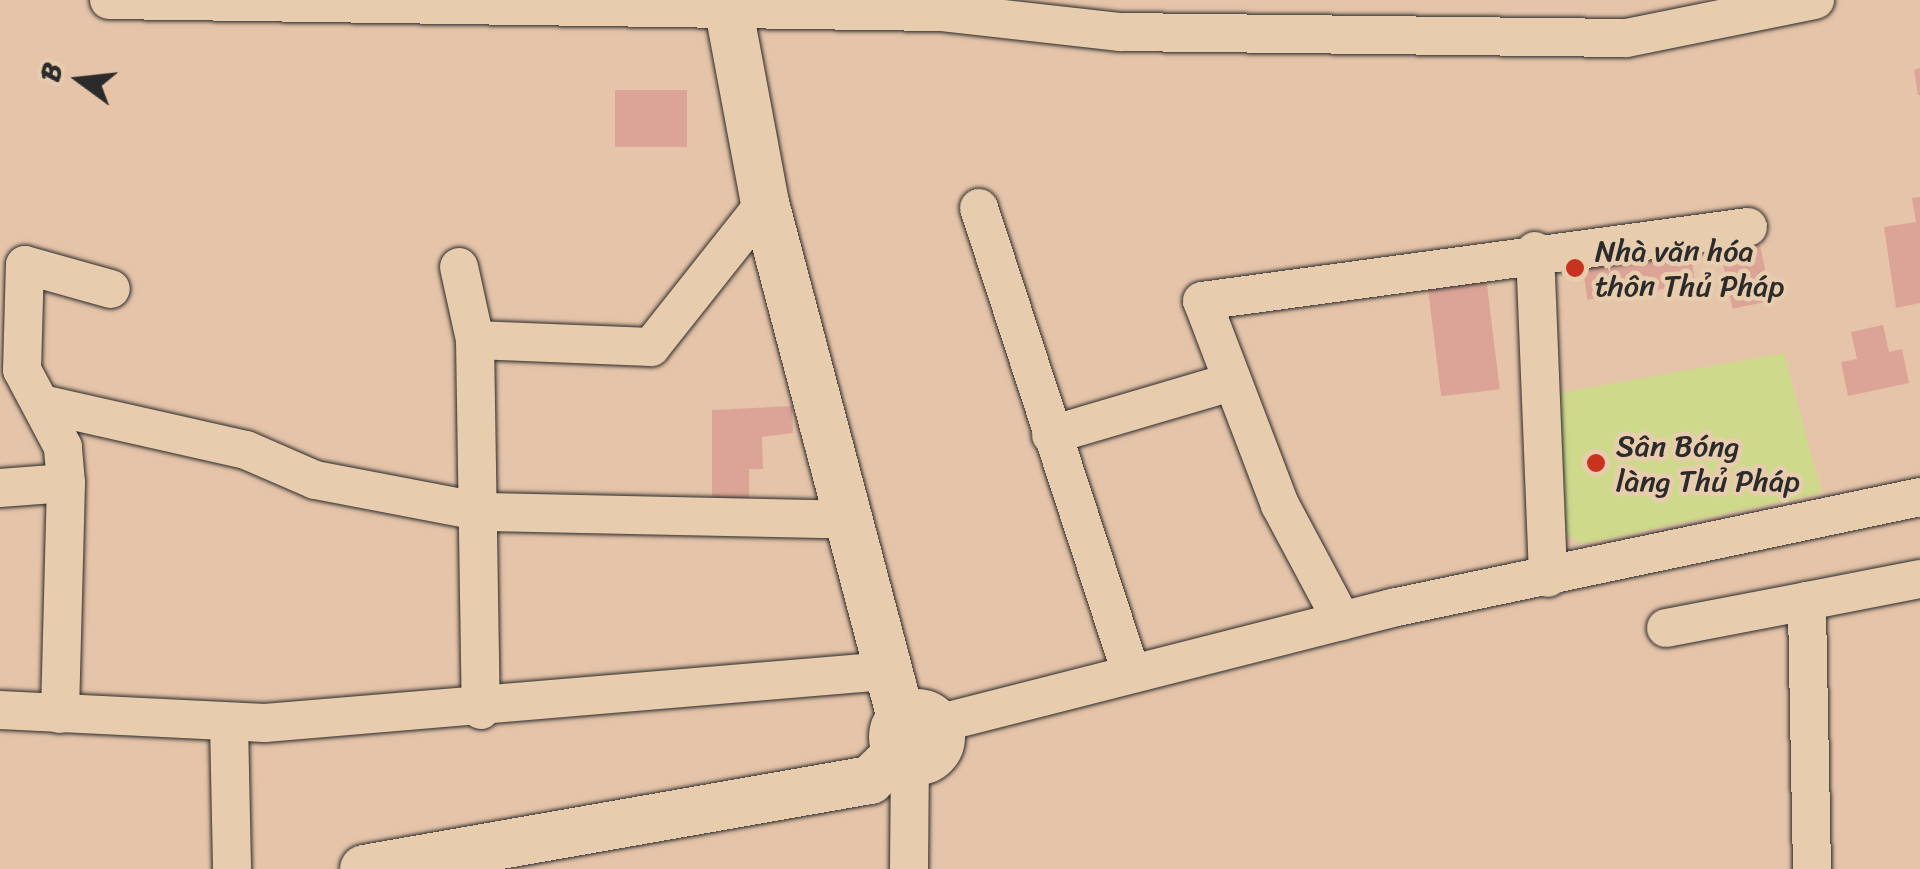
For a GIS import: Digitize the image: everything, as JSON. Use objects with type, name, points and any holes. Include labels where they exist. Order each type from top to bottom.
[{"type":"street","points":[[109,0],[936,6],[1626,38],[1815,0]]},
{"type":"street","points":[[728,5],[765,203],[850,520],[885,672],[911,739],[909,869]]},
{"type":"street","points":[[475,340],[650,347],[765,203]]},
{"type":"street","points":[[978,208],[1131,673]]},
{"type":"street","points":[[1342,621],[1280,505],[1202,301],[1536,251],[1748,227]]},
{"type":"street","points":[[1536,251],[1548,578]]},
{"type":"street","points":[[72,687],[63,448],[22,370],[12,261],[111,290]]},
{"type":"street","points":[[459,266],[475,340],[482,512],[481,710]]},
{"type":"street","points":[[1051,435],[1232,382]]},
{"type":"street","points":[[42,404],[246,450],[315,480],[482,512],[850,520]]},
{"type":"street","points":[[0,488],[66,483]]},
{"type":"street","points":[[364,869],[870,780],[911,739],[1131,673],[1342,621],[1920,496]]},
{"type":"street","points":[[1666,628],[1920,579]]},
{"type":"street","points":[[1807,601],[1812,869]]},
{"type":"street","points":[[0,710],[72,687],[229,723],[481,710],[885,672]]},
{"type":"street","points":[[229,723],[232,869]]},
{"type":"green space","points":[[1784,353],[1822,493],[1582,544],[1565,534],[1558,393]]},
{"type":"building","points":[[1920,68],[1920,95],[1918,95],[1914,70]]},
{"type":"building","points":[[615,90],[687,90],[687,147],[615,147]]},
{"type":"building","points":[[1920,197],[1920,303],[1896,308],[1884,227],[1916,222],[1912,198]]},
{"type":"building","points":[[1758,236],[1772,301],[1733,309],[1719,244]]},
{"type":"building","points":[[1689,240],[1695,285],[1587,300],[1581,255]]},
{"type":"building","points":[[1486,277],[1500,389],[1441,396],[1427,284]]},
{"type":"building","points":[[1883,325],[1889,352],[1902,349],[1909,383],[1848,396],[1841,362],[1857,359],[1851,332]]},
{"type":"building","points":[[792,406],[793,433],[762,437],[763,469],[749,469],[749,511],[712,510],[712,410]]},
{"type":"place","name":"Nhà văn hóa thôn Thủ Pháp","points":[[1575,268]]},
{"type":"place","name":"Sân Bóng làng Thủ Pháp","points":[[1596,463]]}]
